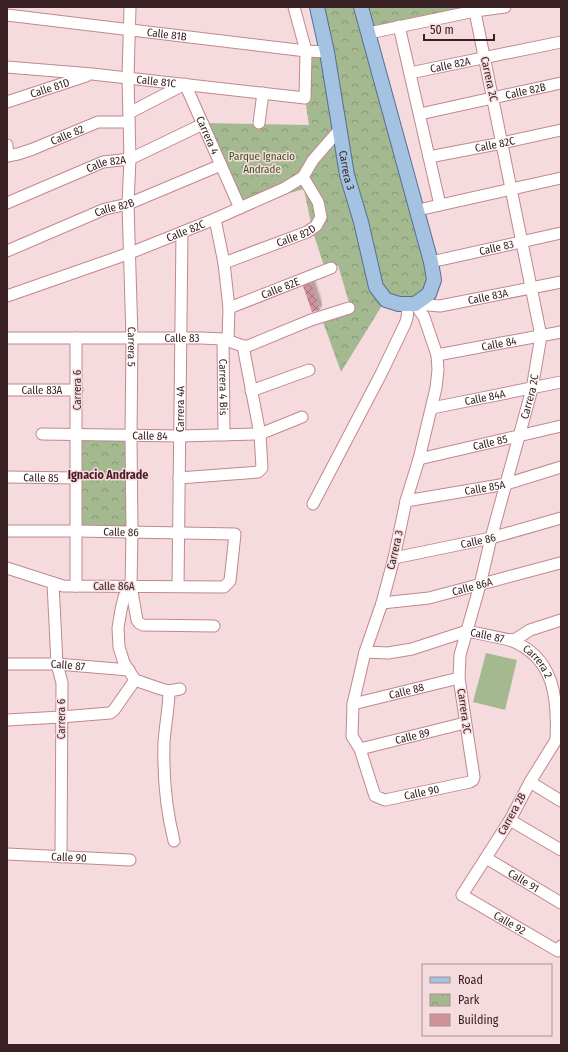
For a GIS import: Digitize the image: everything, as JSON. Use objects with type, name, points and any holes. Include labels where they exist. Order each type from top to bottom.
[{"type":"main road","name":"Carrera 3","points":[[317,7],[327,52],[347,175],[361,222],[376,287],[386,300],[409,304]]},
{"type":"main road","points":[[361,7],[418,210],[434,280],[429,294],[409,304]]},
{"type":"street","name":"Carrera 5","points":[[130,7],[128,78],[130,159],[128,204],[132,338],[130,435],[132,532],[131,586],[124,597],[118,628],[121,656],[135,680]]},
{"type":"street","points":[[294,7],[306,51]]},
{"type":"street","points":[[369,33],[475,9],[505,7]]},
{"type":"street","name":"Carrera 2C","points":[[470,782],[474,777],[459,678],[460,655],[532,389],[541,336],[475,9]]},
{"type":"street","name":"Calle 81B","points":[[7,15],[306,51],[327,52]]},
{"type":"street","points":[[399,26],[440,205]]},
{"type":"street","name":"Calle 82A","points":[[410,73],[561,42]]},
{"type":"street","name":"Calle 81C","points":[[7,67],[92,74],[305,98],[306,51]]},
{"type":"street","name":"Calle 81D","points":[[7,102],[92,74]]},
{"type":"street","name":"Calle 82","points":[[7,152],[18,154],[98,122],[129,118],[185,84]]},
{"type":"street","name":"Carrera 4","points":[[185,84],[240,208]]},
{"type":"street","name":"Calle 82B","points":[[420,114],[561,84]]},
{"type":"street","points":[[259,122],[263,93]]},
{"type":"street","name":"Calle 82A","points":[[7,203],[103,162],[130,159],[204,124]]},
{"type":"street","name":"Calle 82C","points":[[7,296],[130,253],[215,219],[285,188],[303,177],[313,160],[340,129]]},
{"type":"street","name":"Calle 82C","points":[[429,157],[561,130]]},
{"type":"street","name":"Calle 82B","points":[[7,251],[105,209],[128,204],[221,165]]},
{"type":"street","name":"Calle 82D","points":[[224,264],[307,232],[316,226],[321,217],[318,202],[303,177]]},
{"type":"street","points":[[418,210],[561,178]]},
{"type":"street","points":[[215,219],[224,264],[229,308],[226,340]]},
{"type":"street","name":"Carrera 4A","points":[[178,586],[182,232]]},
{"type":"street","name":"Calle 83","points":[[431,262],[561,233]]},
{"type":"street","name":"Calle 82E","points":[[229,308],[331,268]]},
{"type":"street","name":"Calle 83A","points":[[409,304],[440,306],[532,289],[561,282]]},
{"type":"street","points":[[313,504],[381,374],[405,324],[409,304]]},
{"type":"street","name":"Carrera 3","points":[[375,796],[360,749],[352,736],[353,704],[365,652],[382,603],[394,558],[406,502],[432,408],[438,370],[437,355],[424,317],[409,304]]},
{"type":"street","points":[[179,478],[258,472],[262,468],[260,434],[242,346],[248,346],[311,320],[349,308]]},
{"type":"street","name":"Calle 84","points":[[437,355],[561,332]]},
{"type":"street","name":"Calle 83","points":[[7,338],[180,338],[226,340],[242,346]]},
{"type":"street","name":"Carrera 6","points":[[76,338],[76,586]]},
{"type":"street","name":"Carrera 4 Bis","points":[[224,435],[226,340]]},
{"type":"street","points":[[251,391],[309,370]]},
{"type":"street","name":"Calle 84A","points":[[432,408],[561,382]]},
{"type":"street","name":"Calle 83A","points":[[7,390],[77,390]]},
{"type":"street","name":"Calle 84","points":[[42,434],[180,436],[260,434],[302,416]]},
{"type":"street","name":"Calle 85","points":[[419,459],[561,426]]},
{"type":"street","name":"Calle 85A","points":[[406,502],[506,484],[561,467]]},
{"type":"street","name":"Calle 85","points":[[7,478],[76,478]]},
{"type":"street","name":"Calle 86","points":[[394,558],[491,538],[561,518]]},
{"type":"street","name":"Calle 86","points":[[7,531],[234,534],[230,581],[224,587]]},
{"type":"street","name":"Calle 86A","points":[[382,603],[429,598],[560,564]]},
{"type":"street","name":"Calle 86A","points":[[7,568],[63,586],[224,587]]},
{"type":"street","name":"Carrera 6","points":[[53,583],[57,664],[62,683],[61,856]]},
{"type":"street","points":[[131,586],[137,620],[143,625],[214,626]]},
{"type":"street","name":"Calle 87","points":[[365,652],[388,653],[412,649],[467,631],[510,640],[530,630],[561,620]]},
{"type":"street","name":"Carrera 2","points":[[510,640],[521,644],[537,657],[549,677],[554,689],[557,704],[558,741]]},
{"type":"street","name":"Calle 87","points":[[7,664],[57,664],[129,670]]},
{"type":"street","name":"Calle 88","points":[[353,704],[459,678]]},
{"type":"street","points":[[7,720],[110,713],[114,710],[135,680],[148,685],[174,690],[165,736],[164,775],[167,810],[174,841]]},
{"type":"street","name":"Calle 89","points":[[360,749],[465,724]]},
{"type":"street","name":"Carrera 2B","points":[[462,895],[510,820],[530,782],[558,741]]},
{"type":"street","name":"Calle 90","points":[[375,796],[385,800],[470,782]]},
{"type":"street","points":[[530,782],[561,801]]},
{"type":"street","points":[[510,820],[561,850]]},
{"type":"street","name":"Calle 90","points":[[7,854],[130,860]]},
{"type":"street","name":"Calle 91","points":[[486,858],[561,903]]},
{"type":"street","name":"Calle 92","points":[[462,895],[559,949]]},
{"type":"green space","name":"Parque Ignacio Andrade","points":[[318,7],[474,7],[369,33],[432,279],[415,303],[386,299],[341,372],[323,322],[352,313],[338,265],[325,269],[312,229],[304,189],[240,207],[204,123],[309,125],[305,98],[306,51],[327,52]]},
{"type":"green space","points":[[78,436],[129,436],[131,531],[77,529]]},
{"type":"green space","points":[[486,653],[517,660],[505,710],[473,702]]},
{"type":"building","points":[[311,283],[320,310],[312,312],[303,286]]},
{"type":"district","name":"Ignacio Andrade","points":[[108,475]]}]
